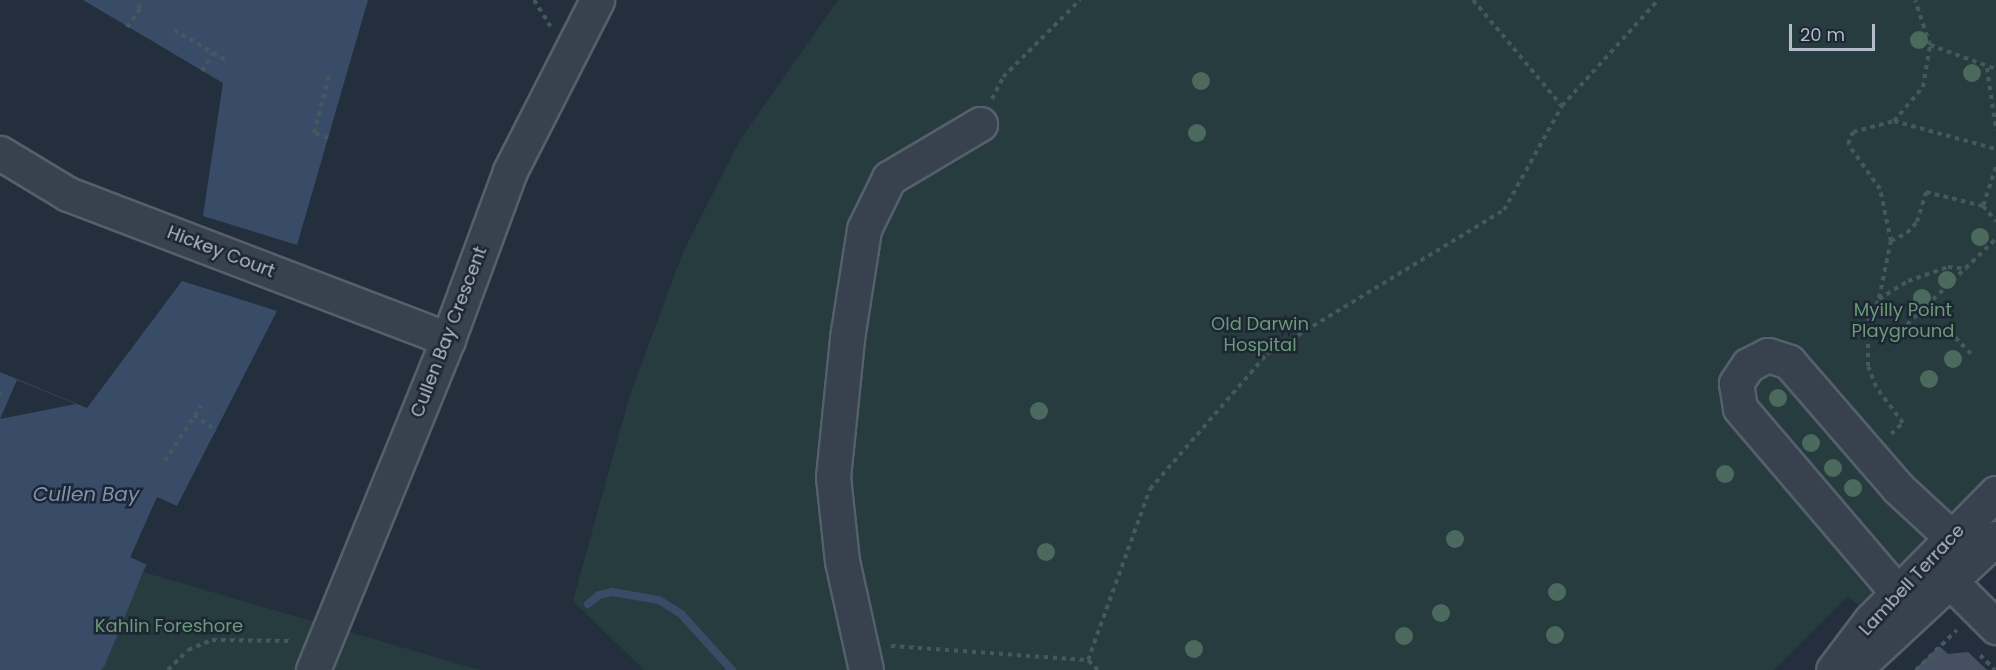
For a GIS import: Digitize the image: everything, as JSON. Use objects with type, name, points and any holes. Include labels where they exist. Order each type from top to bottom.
[{"type":"street","name":"Cullen Bay Crescent","points":[[313,670],[448,339],[510,171],[597,0]]},
{"type":"street","points":[[861,657],[842,561],[833,477],[847,338],[864,229],[889,178],[980,124]]},
{"type":"street","name":"Hickey Court","points":[[0,153],[68,194],[448,339]]},
{"type":"street","points":[[1897,592],[1740,408],[1736,383],[1748,365],[1768,356],[1789,362],[1898,488],[1943,560],[1996,627]]},
{"type":"street","name":"Lambell Terrace","points":[[1854,670],[1996,494]]},
{"type":"street","name":"Lambell Terrace","points":[[1833,670],[1897,592],[1943,560],[1996,538]]},
{"type":"path","points":[[127,27],[140,9],[137,0]]},
{"type":"path","points":[[980,124],[1003,77],[1080,0]]},
{"type":"path","points":[[1473,0],[1562,106]]},
{"type":"path","points":[[1088,660],[1150,489],[1267,354],[1504,210],[1562,106],[1658,0]]},
{"type":"path","points":[[1894,122],[1923,87],[1930,45],[1915,0]]},
{"type":"path","points":[[174,30],[227,61]]},
{"type":"path","points":[[1930,45],[1996,69]]},
{"type":"path","points":[[202,71],[213,53]]},
{"type":"path","points":[[1988,68],[1996,130]]},
{"type":"path","points":[[328,138],[314,133],[329,76]]},
{"type":"path","points":[[1883,442],[1903,423],[1876,387],[1869,366],[1869,321],[1879,299],[1890,241],[1880,189],[1848,144],[1853,132],[1894,122],[1996,149]]},
{"type":"path","points":[[1983,206],[1996,167]]},
{"type":"path","points":[[1890,241],[1907,233],[1917,222],[1926,192],[1983,206],[1996,221]]},
{"type":"path","points":[[1894,337],[1996,239]]},
{"type":"path","points":[[1879,299],[1908,281],[1948,267],[1967,269]]},
{"type":"path","points":[[1949,331],[1974,357]]},
{"type":"path","points":[[165,461],[201,406]]},
{"type":"path","points":[[194,416],[216,431]]},
{"type":"path","points":[[1916,670],[1960,627]]},
{"type":"path","points":[[168,670],[188,650],[212,640],[287,643],[297,633]]},
{"type":"path","points":[[861,657],[1088,660],[1098,670]]},
{"type":"green space","name":"Old Darwin Hospital","points":[[838,0],[1996,0],[1996,474],[1865,612],[1848,596],[1774,670],[644,670],[573,601],[629,398],[683,252],[740,140]]},
{"type":"green space","name":"Kahlin Foreshore","points":[[143,572],[480,670],[101,670]]},
{"type":"water","points":[[83,0],[368,0],[297,245],[203,216],[223,83]]},
{"type":"water","name":"Cullen Bay","points":[[182,281],[277,311],[143,572],[105,665],[101,670],[0,670],[0,372],[87,408]]},
{"type":"pier","points":[[17,380],[76,404],[0,419]]},
{"type":"pier","points":[[157,497],[177,506],[150,566],[130,557]]},
{"type":"building","points":[[1939,646],[1948,654],[1968,652],[1987,670],[1914,670]]},
{"type":"waterway","points":[[588,604],[599,595],[612,592],[659,600],[681,614],[732,670]]},
{"type":"park label","name":"Myilly Point Playground","points":[[1903,321]]}]
